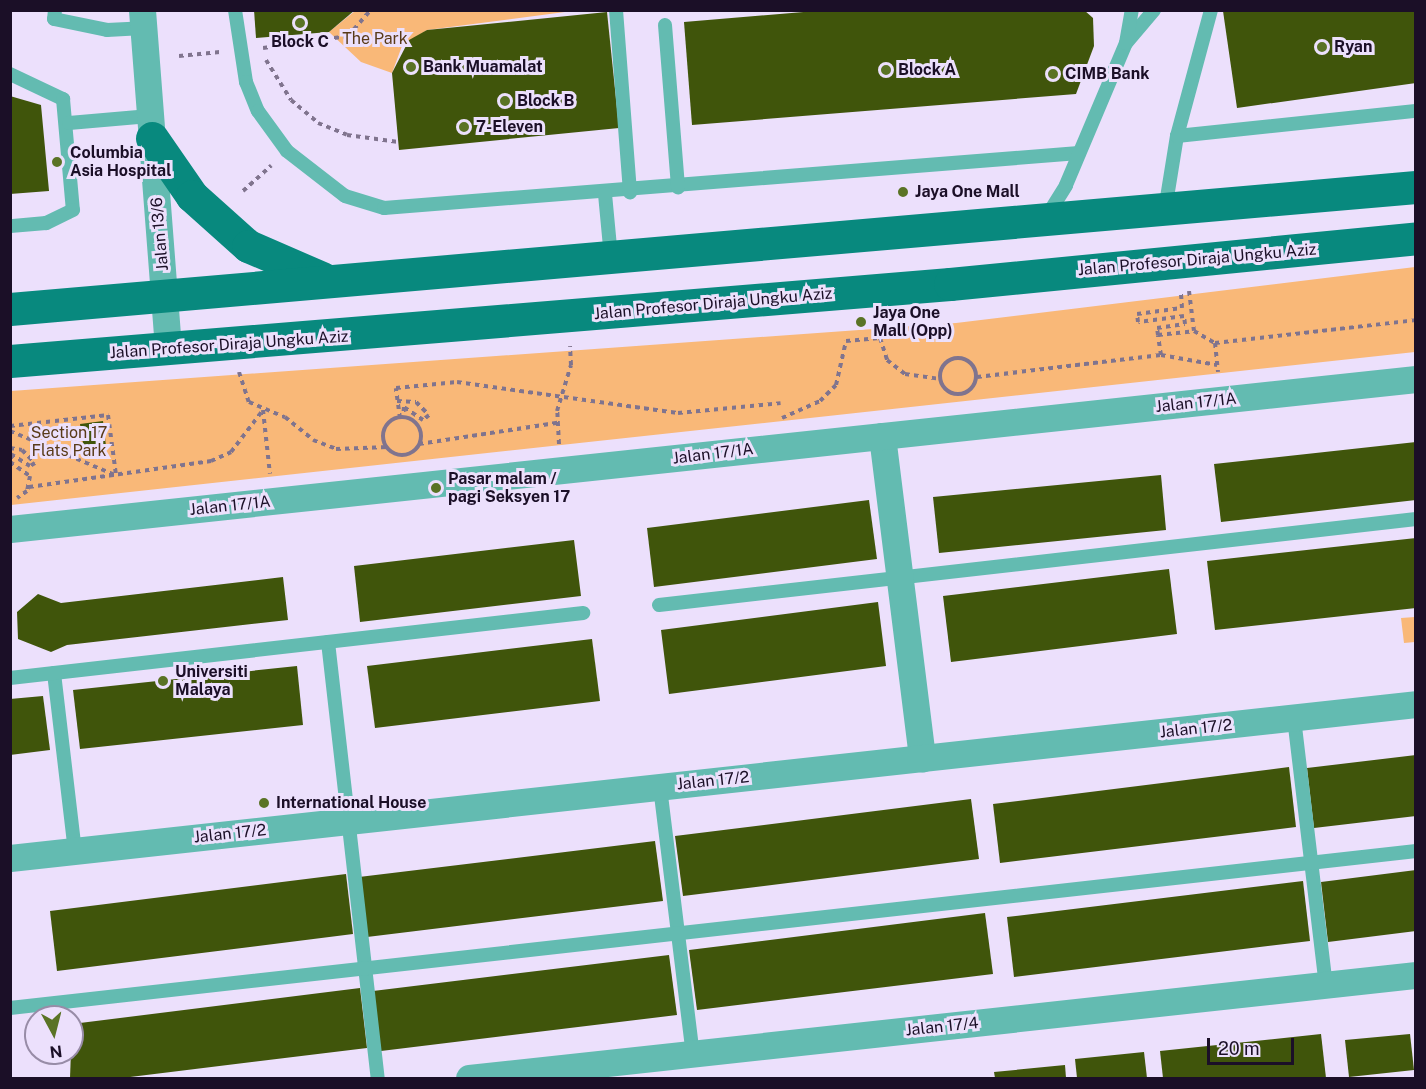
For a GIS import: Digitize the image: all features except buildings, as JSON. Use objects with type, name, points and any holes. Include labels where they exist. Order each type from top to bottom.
[{"type":"main road","points":[[151,127],[192,196],[248,246],[333,282]]},
{"type":"main road","points":[[10,309],[1165,213],[1416,187]]},
{"type":"main road","name":"Jalan Profesor Diraja Ungku Aziz","points":[[10,361],[168,350],[950,284],[1416,238]]},
{"type":"street","name":"Jalan 13/6","points":[[142,19],[168,350]]},
{"type":"street","name":"Jalan 17/1A","points":[[10,529],[1416,379]]},
{"type":"street","points":[[882,436],[922,759]]},
{"type":"street","name":"Jalan 17/2","points":[[10,858],[1416,704]]},
{"type":"street","name":"Jalan 17/4","points":[[469,1078],[1416,975]]},
{"type":"lane","points":[[55,10],[54,19],[107,30],[142,19]]},
{"type":"lane","points":[[235,10],[246,82],[258,111],[287,151],[345,196],[413,210],[1078,153]]},
{"type":"lane","points":[[616,10],[630,192]]},
{"type":"lane","points":[[1043,223],[1078,153],[1126,43],[1132,10]]},
{"type":"lane","points":[[1126,43],[1154,10]]},
{"type":"lane","points":[[1165,213],[1177,136],[1211,10]]},
{"type":"lane","points":[[665,25],[678,187]]},
{"type":"lane","points":[[10,74],[63,99],[69,123],[73,210],[46,223],[10,226]]},
{"type":"lane","points":[[1177,136],[1416,111]]},
{"type":"lane","points":[[69,123],[151,127]]},
{"type":"lane","points":[[605,194],[611,259]]},
{"type":"lane","points":[[659,604],[1416,519]]},
{"type":"lane","points":[[10,678],[583,613]]},
{"type":"lane","points":[[328,642],[378,1078]]},
{"type":"lane","points":[[54,673],[75,851]]},
{"type":"lane","points":[[1294,718],[1326,985]]},
{"type":"lane","points":[[660,787],[693,1054]]},
{"type":"lane","points":[[10,1008],[1416,851]]},
{"type":"path","points":[[263,48],[348,36],[370,10]]},
{"type":"path","points":[[261,37],[274,78],[318,123],[347,135],[399,142]]},
{"type":"path","points":[[179,56],[225,52]]},
{"type":"path","points":[[243,191],[274,163]]},
{"type":"path","points":[[1188,287],[1194,331]]},
{"type":"path","points":[[1161,355],[1157,328],[1185,324],[1184,316],[1138,322],[1137,314],[1182,308],[1180,288]]},
{"type":"path","points":[[1158,335],[1194,331],[1215,343],[1416,320]]},
{"type":"path","points":[[782,415],[820,400],[836,385],[846,340],[880,338],[887,360],[905,374],[940,379]]},
{"type":"path","points":[[562,471],[557,423],[559,399],[571,365],[569,342]]},
{"type":"path","points":[[977,377],[972,364],[958,358],[944,364],[940,379],[947,391],[961,394],[977,377],[1161,355],[1217,365],[1215,343]]},
{"type":"path","points":[[239,366],[241,390],[263,410],[285,417],[297,430],[336,449],[387,447],[404,455],[419,444],[557,423]]},
{"type":"path","points":[[401,418],[396,388],[457,382],[559,399],[678,413],[781,404]]},
{"type":"path","points":[[387,447],[385,428],[401,418],[404,407],[423,420],[429,415],[416,402],[398,401]]},
{"type":"path","points":[[10,499],[29,487],[211,461],[231,452],[263,410]]},
{"type":"path","points":[[263,410],[273,502]]},
{"type":"path","points":[[10,426],[108,415],[116,475]]},
{"type":"path","points":[[401,418],[419,427],[419,444]]},
{"type":"path","points":[[10,431],[116,475]]},
{"type":"path","points":[[10,448],[22,450],[35,463],[30,466],[11,454],[11,462],[25,468],[29,487]]},
{"type":"green space","name":"The Park","points":[[580,10],[427,30],[402,46],[392,73],[361,62],[329,32],[355,11]]},
{"type":"green space","name":"Section 17 Flats Park","points":[[1415,267],[1415,352],[11,505],[11,391],[956,323]]},
{"type":"green space","points":[[1415,617],[1415,642],[1404,643],[1401,618]]},
{"type":"place","name":"Block C","points":[[300,23]]},
{"type":"place","name":"Ryan","points":[[1322,47]]},
{"type":"place","name":"Bank Muamalat","points":[[411,67]]},
{"type":"place","name":"Block A","points":[[886,70]]},
{"type":"place","name":"CIMB Bank","points":[[1053,74]]},
{"type":"place","name":"Block B","points":[[505,101]]},
{"type":"place","name":"7-Eleven","points":[[464,127]]},
{"type":"place","name":"Columbia Asia Hospital","points":[[57,162]]},
{"type":"place","name":"Jaya One Mall","points":[[903,192]]},
{"type":"place","name":"Jaya One Mall (Opp)","points":[[861,322]]},
{"type":"place","name":"Pasar malam / pagi Seksyen 17","points":[[436,488]]},
{"type":"place","name":"Universiti Malaya","points":[[163,681]]},
{"type":"place","name":"International House","points":[[264,803]]}]
